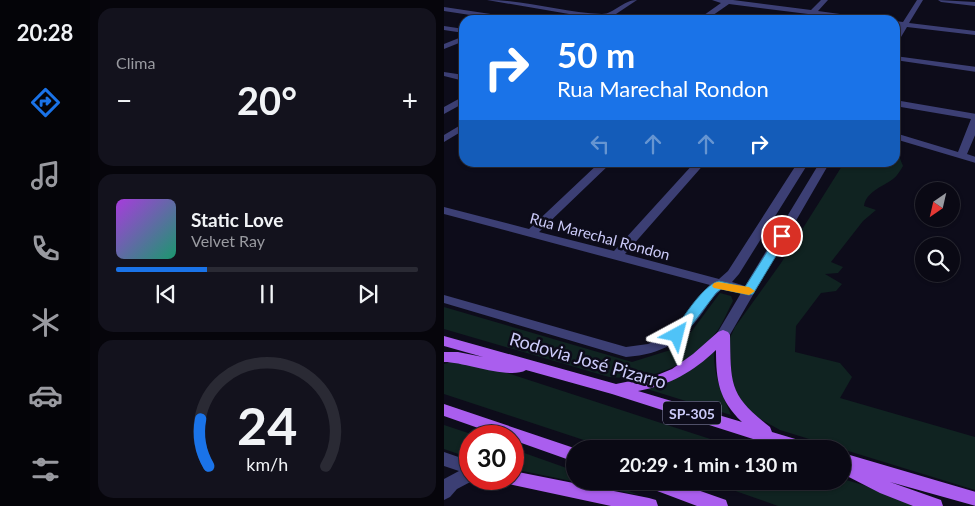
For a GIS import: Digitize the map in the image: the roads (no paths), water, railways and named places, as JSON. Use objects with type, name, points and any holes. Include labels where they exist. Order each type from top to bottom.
[{"type":"main road","points":[[614,389],[672,376],[705,352],[723,335]]},
{"type":"main road","points":[[723,335],[725,388],[739,410],[770,437]]},
{"type":"main road","name":"Rodovia José Pizarro","points":[[444,341],[614,389],[780,440]]},
{"type":"main road","points":[[444,357],[474,359],[499,366],[538,367]]},
{"type":"main road","points":[[444,401],[475,412],[491,425]]},
{"type":"main road","points":[[444,410],[486,425]]},
{"type":"main road","points":[[524,438],[566,453]]},
{"type":"main road","points":[[851,462],[975,500]]},
{"type":"main road","points":[[851,470],[886,488],[934,506]]},
{"type":"main road","points":[[524,480],[649,506]]},
{"type":"main road","points":[[675,490],[719,506]]},
{"type":"street","points":[[490,0],[585,15]]},
{"type":"street","points":[[510,15],[541,0]]},
{"type":"street","points":[[609,15],[634,0]]},
{"type":"street","points":[[715,0],[829,15]]},
{"type":"street","points":[[813,13],[825,0]]},
{"type":"street","points":[[900,31],[920,0]]},
{"type":"street","points":[[941,0],[975,4]]},
{"type":"street","points":[[708,15],[729,1]]},
{"type":"street","points":[[444,9],[479,15]]},
{"type":"street","points":[[900,24],[975,33]]},
{"type":"street","points":[[444,28],[459,31]]},
{"type":"street","points":[[444,47],[459,40]]},
{"type":"street","points":[[900,59],[975,70]]},
{"type":"street","points":[[444,74],[459,77]]},
{"type":"street","points":[[444,110],[459,102]]},
{"type":"street","points":[[900,104],[975,118],[962,156]]},
{"type":"street","points":[[444,129],[459,129]]},
{"type":"street","points":[[444,139],[459,130]]},
{"type":"street","points":[[900,137],[975,160]]},
{"type":"street","points":[[530,234],[602,167]]},
{"type":"street","points":[[615,257],[696,167]]},
{"type":"street","points":[[444,299],[626,352],[634,352],[661,345],[677,335],[711,290],[728,280],[733,274],[801,167]]},
{"type":"street","points":[[723,335],[822,167]]},
{"type":"street","name":"Rua Marechal Rondon","points":[[444,210],[719,285],[749,291]]},
{"type":"street","points":[[444,459],[459,464]]},
{"type":"street","points":[[444,492],[451,484],[459,480]]}]
